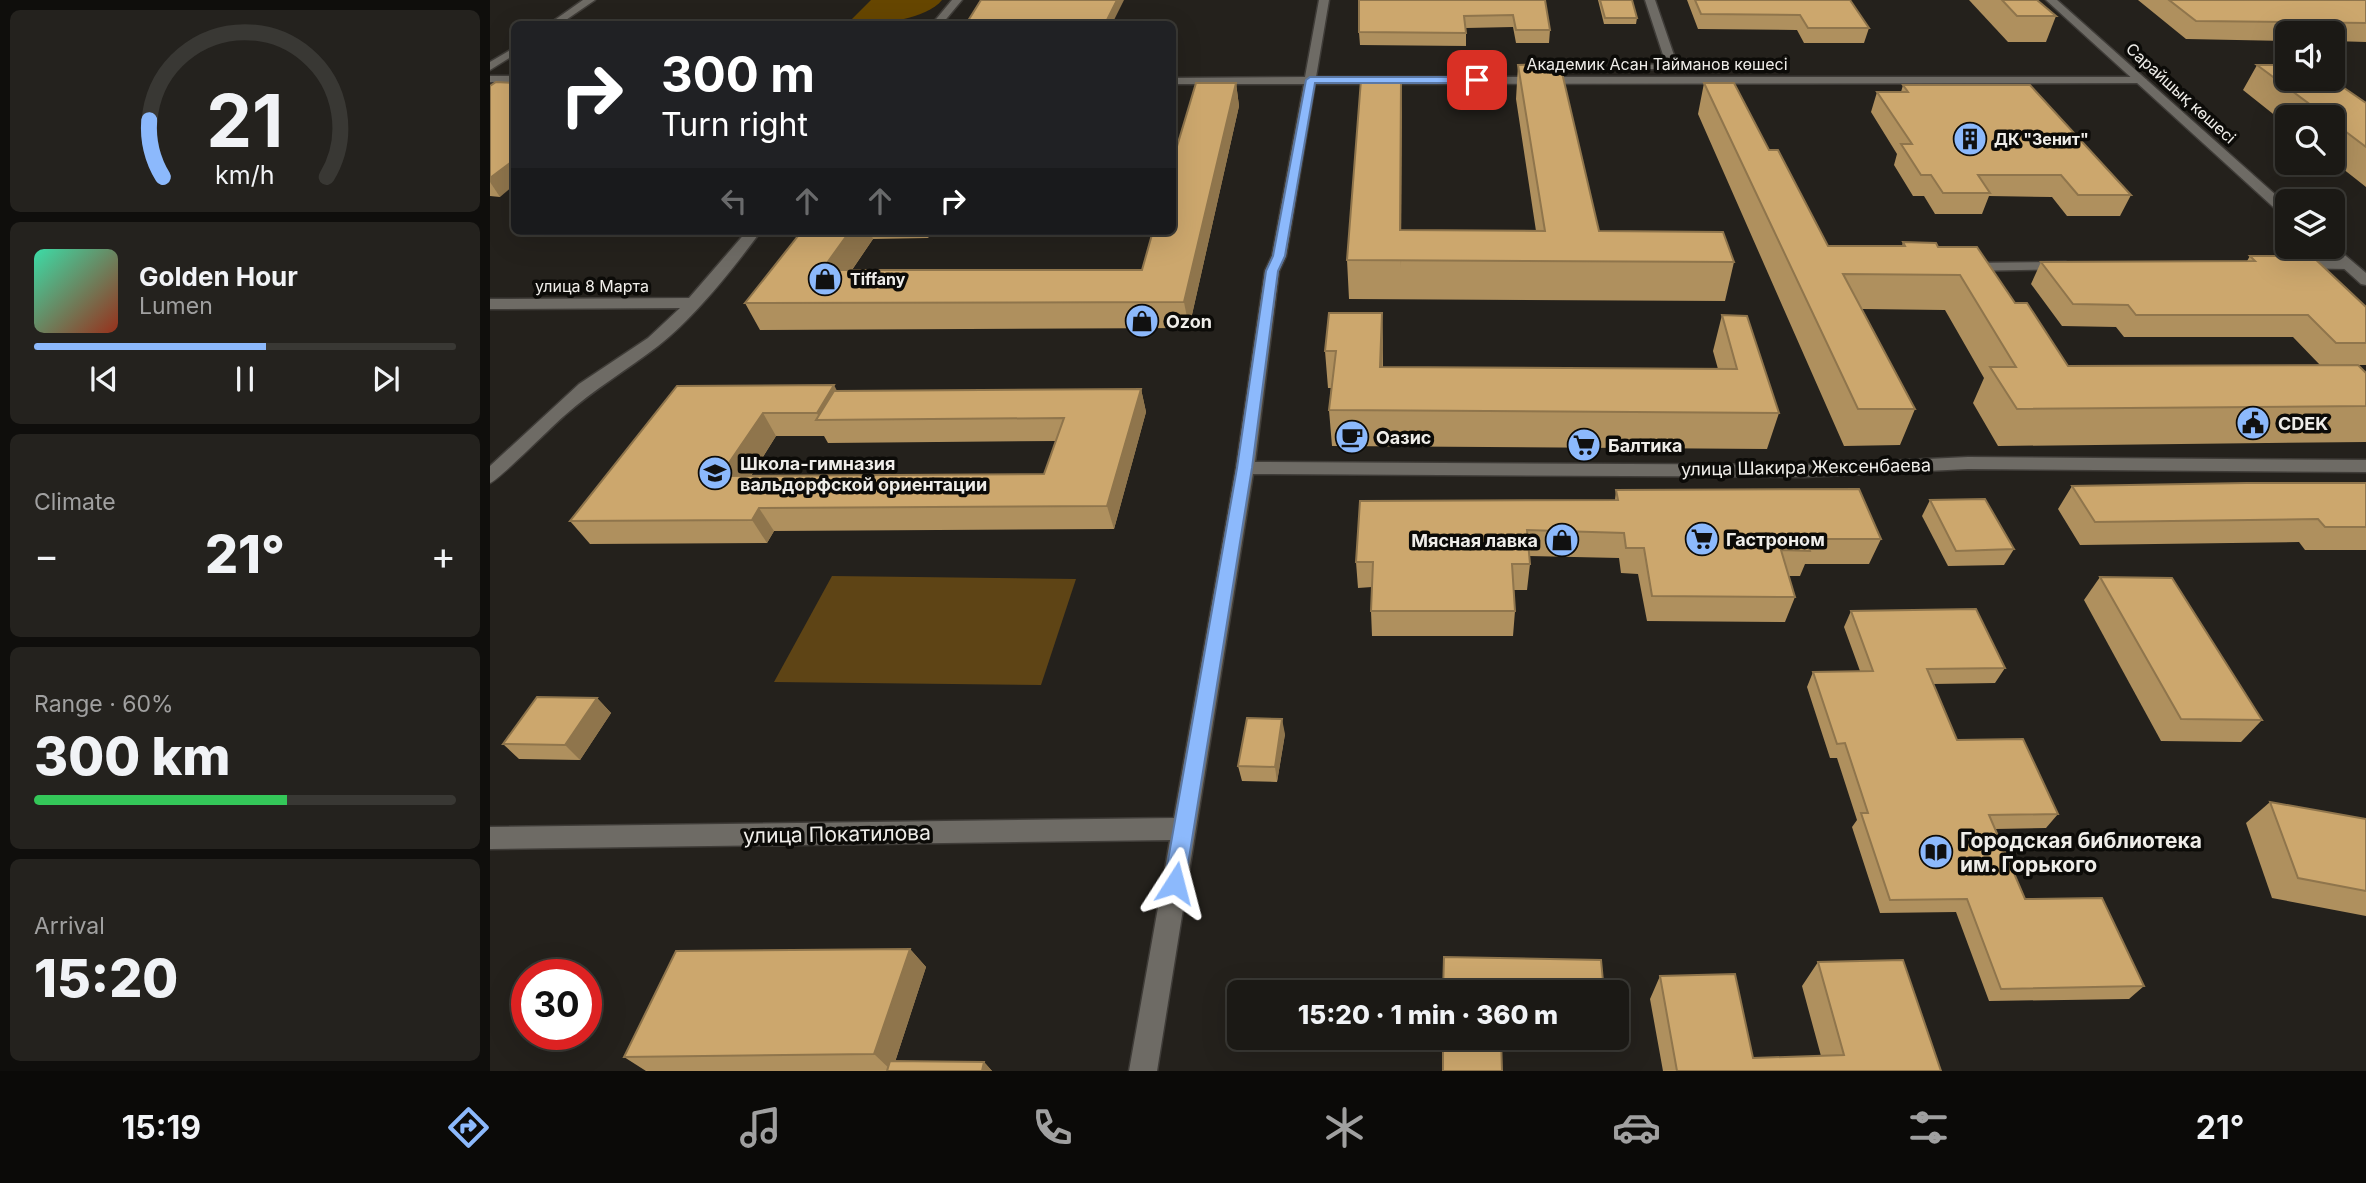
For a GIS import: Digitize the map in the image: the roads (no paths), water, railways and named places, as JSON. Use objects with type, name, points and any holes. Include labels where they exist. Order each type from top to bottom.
[{"type":"street","points":[[558,21],[590,0]]},
{"type":"street","points":[[940,21],[957,0]]},
{"type":"street","points":[[1143,1071],[1245,468],[1272,271],[1279,256],[1324,0]]},
{"type":"street","points":[[1650,0],[1673,66]]},
{"type":"street","name":"Сарайшық көшесі","points":[[2051,0],[2275,201]]},
{"type":"street","points":[[490,68],[511,53]]},
{"type":"street","name":"Академик Асан Тайманов көшесі","points":[[1632,67],[1729,67]]},
{"type":"street","points":[[2101,67],[2126,67]]},
{"type":"street","points":[[490,68],[511,69]]},
{"type":"street","name":"Академик Асан Тайманов көшесі","points":[[1176,81],[1312,71],[2141,80]]},
{"type":"street","points":[[490,79],[511,79]]},
{"type":"street","points":[[490,477],[510,454],[585,388],[654,341],[693,303],[751,235]]},
{"type":"street","points":[[2340,259],[2366,281]]},
{"type":"street","points":[[2276,265],[2347,265]]},
{"type":"street","points":[[1947,267],[2084,266]]},
{"type":"street","name":"улица 8 Марта","points":[[490,304],[693,303]]},
{"type":"street","name":"улица Шакира Жексенбаева","points":[[1245,468],[1804,471],[1968,463],[2366,466]]},
{"type":"street","name":"улица Покатилова","points":[[490,838],[1183,829]]},
{"type":"place","name":"ДК \"Зенит\"","points":[[1970,139]]},
{"type":"place","name":"Tiffany","points":[[825,279]]},
{"type":"place","name":"Ozon","points":[[1142,321]]},
{"type":"place","name":"CDEK","points":[[2253,423]]},
{"type":"place","name":"Оазис","points":[[1352,437]]},
{"type":"place","name":"Балтика","points":[[1584,445]]},
{"type":"place","name":"Школа-гимназия вальдорфской ориентации","points":[[715,473]]},
{"type":"place","name":"Гастроном","points":[[1702,539]]},
{"type":"place","name":"Мясная лавка","points":[[1562,540]]},
{"type":"place","name":"Городская библиотека им. Горького","points":[[1936,852]]}]
